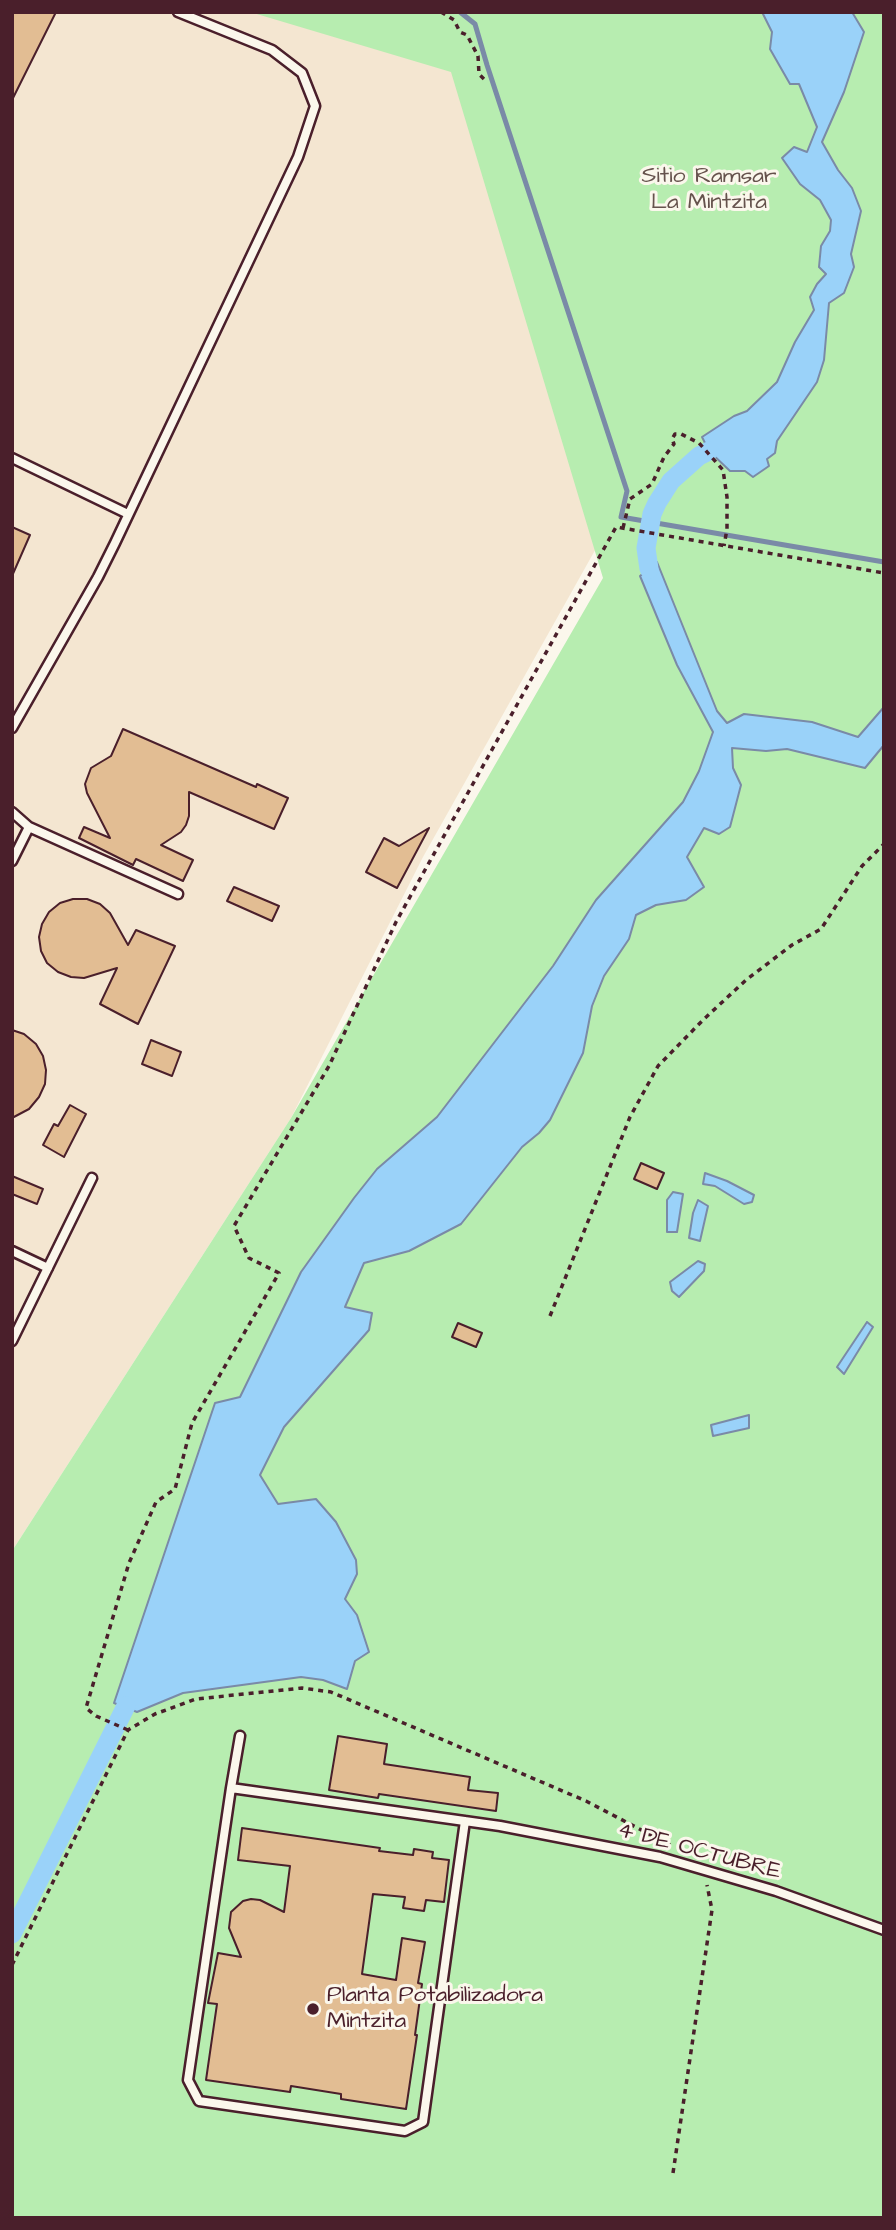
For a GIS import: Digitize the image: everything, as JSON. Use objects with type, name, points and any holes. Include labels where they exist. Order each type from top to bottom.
[{"type":"lane","points":[[12,728],[99,577],[298,157],[314,106],[302,73],[272,50],[178,12]]},
{"type":"lane","points":[[12,458],[128,514]]},
{"type":"lane","points":[[12,812],[29,827],[178,894]]},
{"type":"lane","points":[[12,861],[29,827]]},
{"type":"lane","points":[[12,1341],[92,1178]]},
{"type":"lane","points":[[12,1251],[48,1268]]},
{"type":"lane","points":[[240,1736],[188,2080],[199,2101],[405,2131],[423,2122],[465,1821]]},
{"type":"lane","name":"4 DE OCTUBRE","points":[[232,1788],[500,1826],[660,1857],[776,1891],[884,1930]]},
{"type":"path","points":[[441,12],[454,20],[460,32],[467,35],[478,56],[479,74],[484,79]]},
{"type":"path","points":[[623,528],[630,499],[652,484],[664,457],[674,444],[672,439],[675,434],[681,433],[699,443],[723,470],[727,497],[724,546]]},
{"type":"path","points":[[127,1729],[96,1716],[86,1708],[129,1563],[156,1502],[176,1489],[191,1423],[279,1273],[249,1258],[234,1226],[329,1066],[397,922],[616,527],[884,573]]},
{"type":"path","points":[[550,1316],[630,1118],[657,1066],[746,980],[792,945],[821,929],[862,866],[884,844]]},
{"type":"path","points":[[12,1965],[127,1729],[155,1714],[196,1699],[302,1688],[331,1692],[586,1801],[681,1850]]},
{"type":"path","points":[[673,2173],[712,1910],[704,1870]]},
{"type":"shaded area","points":[[12,12],[374,12],[447,32],[603,536],[423,857],[291,1118],[12,1551]]},
{"type":"green space","name":"Sitio Ramsar La Mintzita","points":[[250,12],[884,12],[884,2218],[12,2218],[12,1551],[291,1118],[603,578],[451,72]]},
{"type":"water","points":[[762,12],[852,12],[864,32],[844,92],[822,142],[852,188],[861,211],[851,254],[854,267],[844,293],[829,303],[824,360],[817,382],[777,441],[775,453],[767,459],[769,466],[753,477],[745,471],[730,471],[709,451],[702,437],[734,416],[747,411],[777,382],[795,342],[814,310],[810,297],[826,274],[819,267],[821,246],[830,231],[831,220],[820,200],[800,184],[782,158],[794,147],[807,152],[817,127],[799,84],[790,84],[770,49],[772,32]]},
{"type":"water","points":[[657,562],[717,711],[727,723],[744,714],[812,722],[858,737],[884,707],[884,745],[865,768],[787,749],[766,751],[732,748],[733,768],[741,785],[730,827],[719,834],[704,828],[687,857],[704,887],[686,900],[656,905],[636,915],[629,939],[604,976],[592,1006],[583,1053],[550,1120],[522,1147],[461,1224],[409,1251],[364,1263],[345,1307],[372,1313],[369,1330],[284,1427],[260,1475],[278,1504],[316,1499],[336,1522],[356,1560],[357,1574],[345,1599],[357,1615],[369,1652],[355,1661],[347,1689],[323,1680],[301,1677],[183,1693],[137,1712],[114,1703],[215,1403],[240,1397],[301,1272],[354,1198],[377,1169],[437,1117],[553,966],[596,900],[683,802],[699,771],[713,732],[677,665],[640,576]]},
{"type":"water","points":[[705,1173],[754,1195],[752,1202],[744,1204],[715,1186],[703,1184]]},
{"type":"water","points":[[673,1192],[683,1194],[677,1232],[667,1232],[667,1200]]},
{"type":"water","points":[[698,1200],[708,1206],[700,1241],[689,1238]]},
{"type":"water","points":[[698,1261],[705,1264],[704,1271],[679,1297],[672,1291],[670,1282]]},
{"type":"water","points":[[867,1322],[873,1327],[844,1374],[837,1367]]},
{"type":"water","points":[[749,1415],[749,1428],[713,1436],[711,1425]]},
{"type":"building","points":[[12,12],[56,12],[12,100]]},
{"type":"building","points":[[12,527],[30,535],[12,576]]},
{"type":"building","points":[[123,729],[256,787],[257,784],[288,798],[274,829],[189,792],[189,816],[186,825],[181,832],[161,845],[193,860],[183,881],[136,859],[133,865],[79,838],[84,827],[110,838],[85,784],[91,768],[111,756]]},
{"type":"building","points":[[429,828],[397,888],[366,872],[384,838],[399,846]]},
{"type":"building","points":[[234,887],[279,906],[272,921],[227,901]]},
{"type":"building","points":[[87,899],[100,904],[110,913],[128,945],[136,930],[175,946],[138,1024],[100,1004],[117,968],[84,978],[58,972],[47,963],[41,951],[39,937],[42,924],[49,912],[60,903]]},
{"type":"building","points":[[12,1030],[24,1034],[36,1044],[43,1056],[46,1070],[45,1084],[39,1097],[29,1109],[12,1118]]},
{"type":"building","points":[[151,1040],[181,1052],[172,1076],[142,1064]]},
{"type":"building","points":[[70,1105],[86,1114],[64,1157],[43,1145],[54,1124],[58,1126]]},
{"type":"building","points":[[641,1163],[664,1173],[657,1189],[634,1179]]},
{"type":"building","points":[[12,1176],[43,1189],[37,1204],[12,1194]]},
{"type":"building","points":[[458,1323],[482,1333],[476,1347],[452,1337]]},
{"type":"building","points":[[338,1736],[387,1744],[384,1764],[470,1777],[468,1790],[498,1793],[496,1811],[379,1794],[378,1798],[329,1790]]},
{"type":"building","points":[[242,1828],[380,1848],[379,1851],[413,1855],[414,1849],[433,1852],[432,1858],[449,1860],[444,1902],[426,1900],[424,1911],[403,1908],[405,1897],[373,1894],[362,1974],[396,1980],[402,1938],[425,1942],[418,1983],[422,1984],[417,2035],[406,2109],[341,2099],[341,2094],[291,2086],[290,2092],[206,2080],[217,2004],[208,2003],[218,1953],[241,1957],[229,1928],[231,1912],[243,1901],[251,1899],[260,1900],[284,1912],[290,1866],[238,1860]]},
{"type":"waterway","points":[[460,12],[475,24],[627,491],[621,517],[884,562]]},
{"type":"waterway","points":[[649,569],[646,548],[652,514],[657,503],[671,481],[699,456],[709,451]]},
{"type":"waterway","points":[[12,1934],[126,1706]]},
{"type":"place","name":"Planta Potabilizadora Mintzita","points":[[313,2009]]}]
